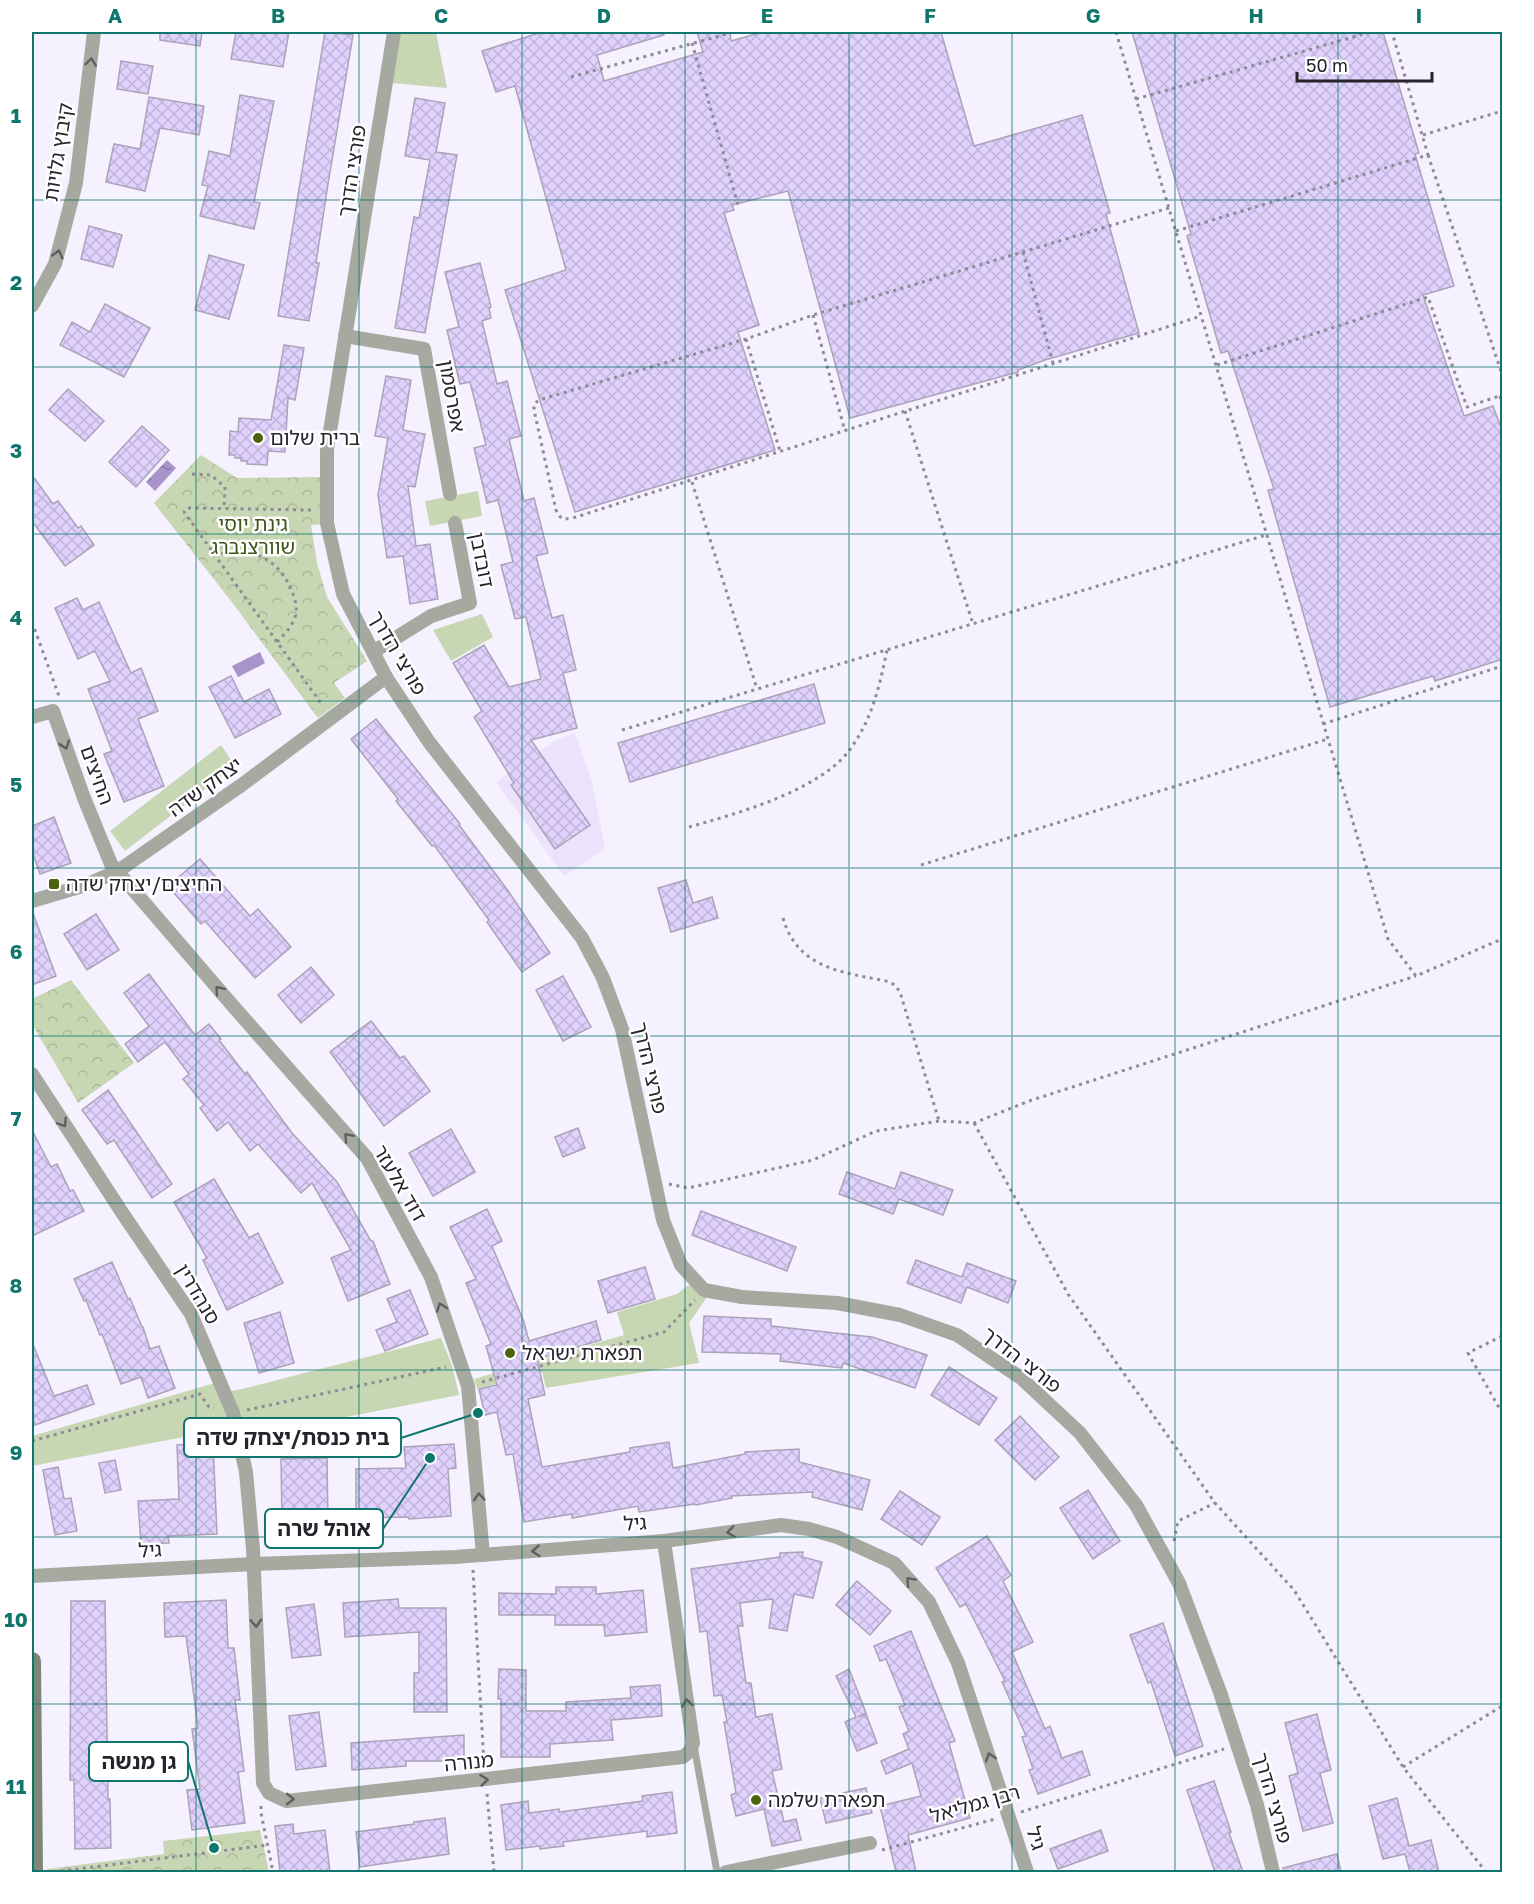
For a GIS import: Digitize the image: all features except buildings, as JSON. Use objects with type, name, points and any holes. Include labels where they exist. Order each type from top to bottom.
[{"type":"street","name":"קיבוץ גלויות","points":[[32,306],[55,264],[76,183],[94,32]]},
{"type":"street","name":"פורצי הדרך","points":[[394,32],[327,450],[327,523],[343,594],[386,677],[429,742],[582,938],[603,978],[622,1029],[663,1220],[681,1265],[704,1290],[742,1297],[837,1303],[900,1314],[957,1335],[1020,1378],[1080,1433],[1136,1505],[1179,1583],[1257,1805],[1273,1872]]},
{"type":"street","name":"אפרסמון","points":[[345,336],[424,349],[450,494]]},
{"type":"street","name":"דובדבן","points":[[373,652],[431,616],[470,603],[455,522]]},
{"type":"street","name":"יצחק שדה","points":[[32,901],[86,885],[118,871],[243,784],[386,677]]},
{"type":"street","points":[[32,717],[53,711]]},
{"type":"street","name":"החיצים","points":[[53,711],[106,854],[118,871]]},
{"type":"street","name":"דוד אלעזר","points":[[118,871],[367,1158],[431,1277],[468,1386],[478,1555]]},
{"type":"street","name":"סנהדרין","points":[[32,1074],[191,1314],[229,1401],[237,1427],[246,1472],[253,1564]]},
{"type":"street","name":"גיל","points":[[32,1576],[478,1555],[664,1541],[781,1525],[809,1528],[837,1537],[894,1563],[929,1602],[958,1663],[1027,1872]]},
{"type":"street","points":[[664,1541],[693,1743]]},
{"type":"street","points":[[253,1564],[263,1783]]},
{"type":"street","points":[[32,1661],[34,1872]]},
{"type":"street","name":"מנורה","points":[[263,1783],[269,1793],[286,1801],[675,1759],[690,1751],[693,1743]]},
{"type":"street","points":[[726,1872],[760,1869],[870,1843]]},
{"type":"lane","points":[[693,1743],[717,1872]]},
{"type":"path","points":[[571,77],[734,32]]},
{"type":"path","points":[[1116,32],[1388,939],[1416,976]]},
{"type":"path","points":[[1136,99],[1371,32]]},
{"type":"path","points":[[1392,32],[1428,155],[1503,374]]},
{"type":"path","points":[[692,43],[738,205]]},
{"type":"path","points":[[1423,135],[1503,111]]},
{"type":"path","points":[[1176,231],[1428,155]]},
{"type":"path","points":[[1169,208],[813,315],[746,339],[546,398],[534,404],[534,410],[556,510],[559,517],[564,520],[692,482],[845,430],[1201,316]]},
{"type":"path","points":[[1023,252],[1054,364]]},
{"type":"path","points":[[1216,365],[1428,297],[1467,407],[1501,395],[1503,405]]},
{"type":"path","points":[[813,315],[845,430]]},
{"type":"path","points":[[746,339],[780,452]]},
{"type":"path","points":[[905,411],[973,624]]},
{"type":"path","points":[[192,474],[211,475],[225,487],[224,509]]},
{"type":"path","points":[[692,482],[757,689]]},
{"type":"path","points":[[327,508],[188,508],[184,512],[331,717]]},
{"type":"path","points":[[622,730],[1266,535]]},
{"type":"path","points":[[214,556],[234,550],[261,557],[273,563],[288,581],[296,604],[296,616],[288,630],[276,643]]},
{"type":"path","points":[[32,622],[60,700],[53,711]]},
{"type":"path","points":[[689,827],[747,810],[783,795],[827,771],[850,750],[866,724],[879,685],[886,650]]},
{"type":"path","points":[[1323,724],[1503,666]]},
{"type":"path","points":[[921,865],[1328,739]]},
{"type":"path","points":[[783,918],[794,942],[808,957],[820,965],[895,985],[900,992],[939,1121]]},
{"type":"path","points":[[656,1182],[688,1188],[813,1160],[876,1131],[939,1121],[974,1123],[1029,1101],[1416,976],[1503,939]]},
{"type":"path","points":[[974,1123],[1068,1294],[1215,1503],[1294,1590],[1404,1767],[1486,1872]]},
{"type":"path","points":[[468,1386],[664,1332],[704,1290]]},
{"type":"path","points":[[1503,1336],[1468,1353],[1503,1413]]},
{"type":"path","points":[[1173,1544],[1178,1521],[1215,1503]]},
{"type":"path","points":[[478,1555],[485,1779],[494,1872]]},
{"type":"path","points":[[1404,1767],[1503,1706]]},
{"type":"path","name":"רבן גמליאל","points":[[870,1843],[873,1852],[1009,1815],[1237,1744]]},
{"type":"path","points":[[263,1783],[261,1813],[273,1872]]},
{"type":"path","points":[[53,1872],[268,1845]]},
{"type":"shaded area","points":[[575,733],[592,782],[605,849],[564,876],[496,782],[556,740]]},
{"type":"green space","points":[[398,32],[436,32],[447,88],[391,83]]},
{"type":"green space","name":"גינת יוסי שוורצנברג","points":[[201,455],[237,478],[323,477],[325,524],[311,525],[317,563],[327,597],[367,661],[334,683],[345,698],[318,718],[154,503]]},
{"type":"green space","points":[[478,491],[482,516],[430,526],[425,501]]},
{"type":"green space","points":[[482,614],[493,637],[451,661],[433,630]]},
{"type":"green space","points":[[221,745],[235,766],[125,851],[110,831]]},
{"type":"green space","points":[[71,980],[134,1063],[78,1103],[32,1024],[32,999]]},
{"type":"green space","points":[[694,1281],[710,1293],[689,1323],[699,1363],[546,1388],[542,1372],[477,1389],[474,1379],[624,1335],[617,1312],[677,1294]]},
{"type":"green space","points":[[441,1338],[452,1365],[459,1395],[239,1438],[236,1427],[32,1466],[32,1436],[215,1383],[220,1393],[242,1389]]},
{"type":"green space","points":[[260,1830],[269,1872],[47,1872],[47,1869],[164,1854],[163,1841]]},
{"type":"water","points":[[167,460],[176,468],[155,491],[146,482]]},
{"type":"water","points":[[260,652],[265,663],[238,677],[232,666]]},
{"type":"place","name":"ברית שלום","points":[[258,438]]},
{"type":"place","name":"החיצים/יצחק שדה","points":[[54,884]]},
{"type":"place","name":"תפארת ישראל","points":[[510,1353]]},
{"type":"place","name":"בית כנסת/יצחק שדה","points":[[478,1413]]},
{"type":"place","name":"אוהל שרה","points":[[430,1458]]},
{"type":"place","name":"תפארת שלמה","points":[[756,1800]]},
{"type":"place","name":"גן מנשה","points":[[214,1848]]}]
